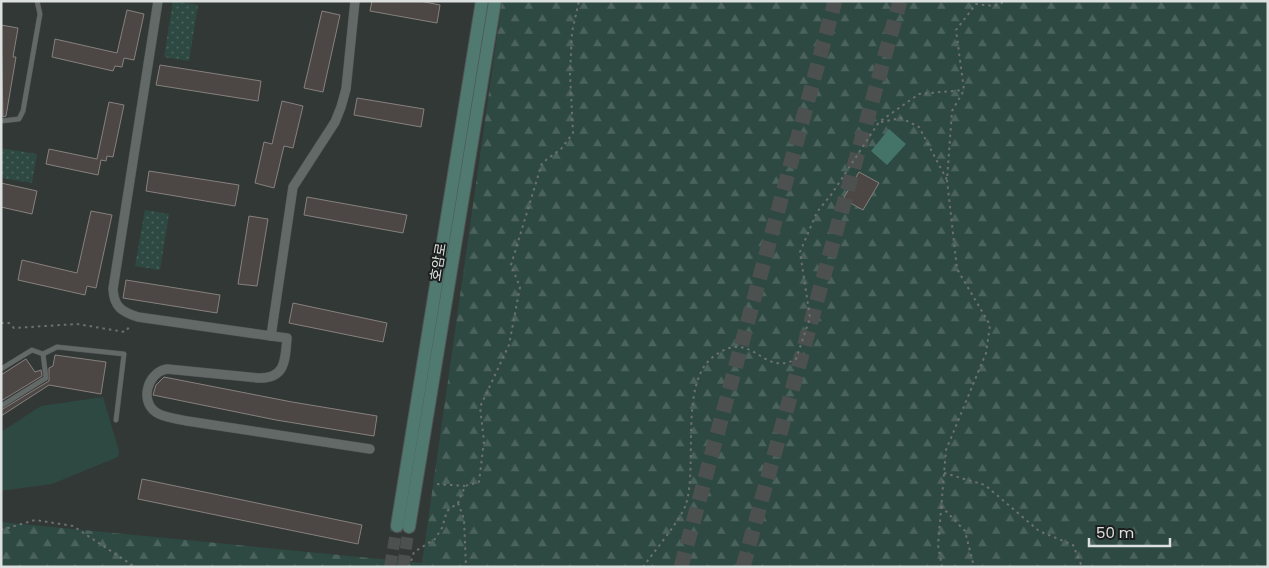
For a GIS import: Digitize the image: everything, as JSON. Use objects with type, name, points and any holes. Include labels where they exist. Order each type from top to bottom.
[{"type":"main road","points":[[472,1],[474,47]]},
{"type":"main road","name":"호암로","points":[[482,1],[403,526],[495,1]]},
{"type":"street","points":[[158,1],[112,289],[113,300],[124,313],[138,317],[288,338],[284,364],[275,376],[269,378],[167,369],[159,370],[151,377],[148,387],[148,399],[152,408],[158,414],[187,420],[370,450]]},
{"type":"street","points":[[271,336],[293,187],[334,122],[341,107],[346,89],[355,1]]},
{"type":"lane","points":[[1,121],[18,119],[23,112],[40,14],[37,1]]},
{"type":"lane","points":[[1,370],[32,350],[43,354],[57,346],[124,354],[116,420]]},
{"type":"lane","points":[[1,406],[46,378],[43,354]]},
{"type":"path","points":[[437,484],[465,486],[479,482],[484,441],[480,407],[510,345],[520,288],[511,265],[542,163],[560,149],[573,133],[570,74],[572,32],[579,1]]},
{"type":"path","points":[[942,567],[938,545],[946,450],[986,353],[990,325],[957,269],[947,180],[952,111],[964,90],[956,30],[976,4],[994,6],[1006,1]]},
{"type":"path","points":[[643,567],[686,504],[693,438],[693,394],[699,374],[711,357],[732,346],[746,347],[762,358],[774,363],[786,364],[796,359],[810,318],[800,252],[817,212],[831,195],[879,122],[920,94],[964,90]]},
{"type":"path","points":[[879,122],[901,118],[919,127],[947,180]]},
{"type":"path","points":[[1,323],[9,323],[14,328],[77,324],[125,332],[138,317]]},
{"type":"path","points":[[944,473],[985,485],[1039,531],[1072,545],[1082,567]]},
{"type":"path","points":[[409,567],[414,552],[435,539],[442,528],[447,512],[458,503],[465,486]]},
{"type":"path","points":[[458,503],[464,519],[466,567]]},
{"type":"path","points":[[941,506],[965,530],[974,567]]},
{"type":"path","points":[[1,530],[34,520],[73,526],[135,567]]},
{"type":"green space","points":[[173,1],[198,5],[189,61],[164,57]]},
{"type":"green space","points":[[502,1],[1268,1],[1268,567],[1,567],[1,522],[422,563]]},
{"type":"green space","points":[[1,148],[37,154],[32,183],[1,178]]},
{"type":"green space","points":[[145,210],[169,214],[160,270],[135,266]]},
{"type":"green space","points":[[103,397],[119,451],[118,457],[52,484],[1,491],[1,432],[41,406]]},
{"type":"shaded area","points":[[889,129],[906,144],[887,165],[871,151]]},
{"type":"building","points":[[372,1],[420,1],[440,5],[437,23],[370,11]]},
{"type":"building","points":[[127,10],[144,14],[134,60],[124,58],[122,67],[115,66],[113,71],[52,57],[55,39],[117,53]]},
{"type":"building","points":[[322,11],[340,15],[323,92],[304,88]]},
{"type":"building","points":[[1,25],[18,28],[13,57],[16,57],[6,116],[3,117]]},
{"type":"building","points":[[160,65],[261,81],[258,101],[156,85]]},
{"type":"building","points":[[357,98],[424,109],[421,127],[354,115]]},
{"type":"building","points":[[282,101],[303,106],[293,148],[284,146],[274,188],[255,183],[264,142],[272,144]]},
{"type":"building","points":[[109,102],[124,105],[113,157],[107,156],[106,161],[101,160],[98,175],[46,164],[49,149],[97,159]]},
{"type":"building","points":[[149,171],[239,185],[235,206],[146,191]]},
{"type":"building","points":[[859,172],[879,183],[863,210],[843,199]]},
{"type":"building","points":[[1,183],[37,191],[32,214],[1,207]]},
{"type":"building","points":[[307,197],[407,215],[403,233],[304,215]]},
{"type":"building","points":[[91,211],[112,215],[96,288],[87,286],[85,295],[18,280],[22,260],[77,273]]},
{"type":"building","points":[[249,216],[268,219],[257,286],[238,284]]},
{"type":"building","points":[[126,280],[220,295],[217,313],[123,298]]},
{"type":"building","points":[[293,303],[387,323],[383,342],[289,323]]},
{"type":"building","points":[[55,355],[106,362],[101,394],[49,385],[1,416],[1,410],[49,381],[49,368],[53,366]]},
{"type":"building","points":[[26,359],[35,372],[41,370],[42,376],[1,401],[1,375]]},
{"type":"building","points":[[164,377],[292,402],[377,416],[374,436],[276,420],[153,395],[156,385]]},
{"type":"building","points":[[142,479],[362,525],[358,544],[138,499]]},
{"type":"tunnel","points":[[681,567],[835,1]]},
{"type":"tunnel","points":[[743,567],[900,1]]},
{"type":"tunnel","points":[[390,567],[397,526]]},
{"type":"tunnel","points":[[403,567],[409,527]]}]
